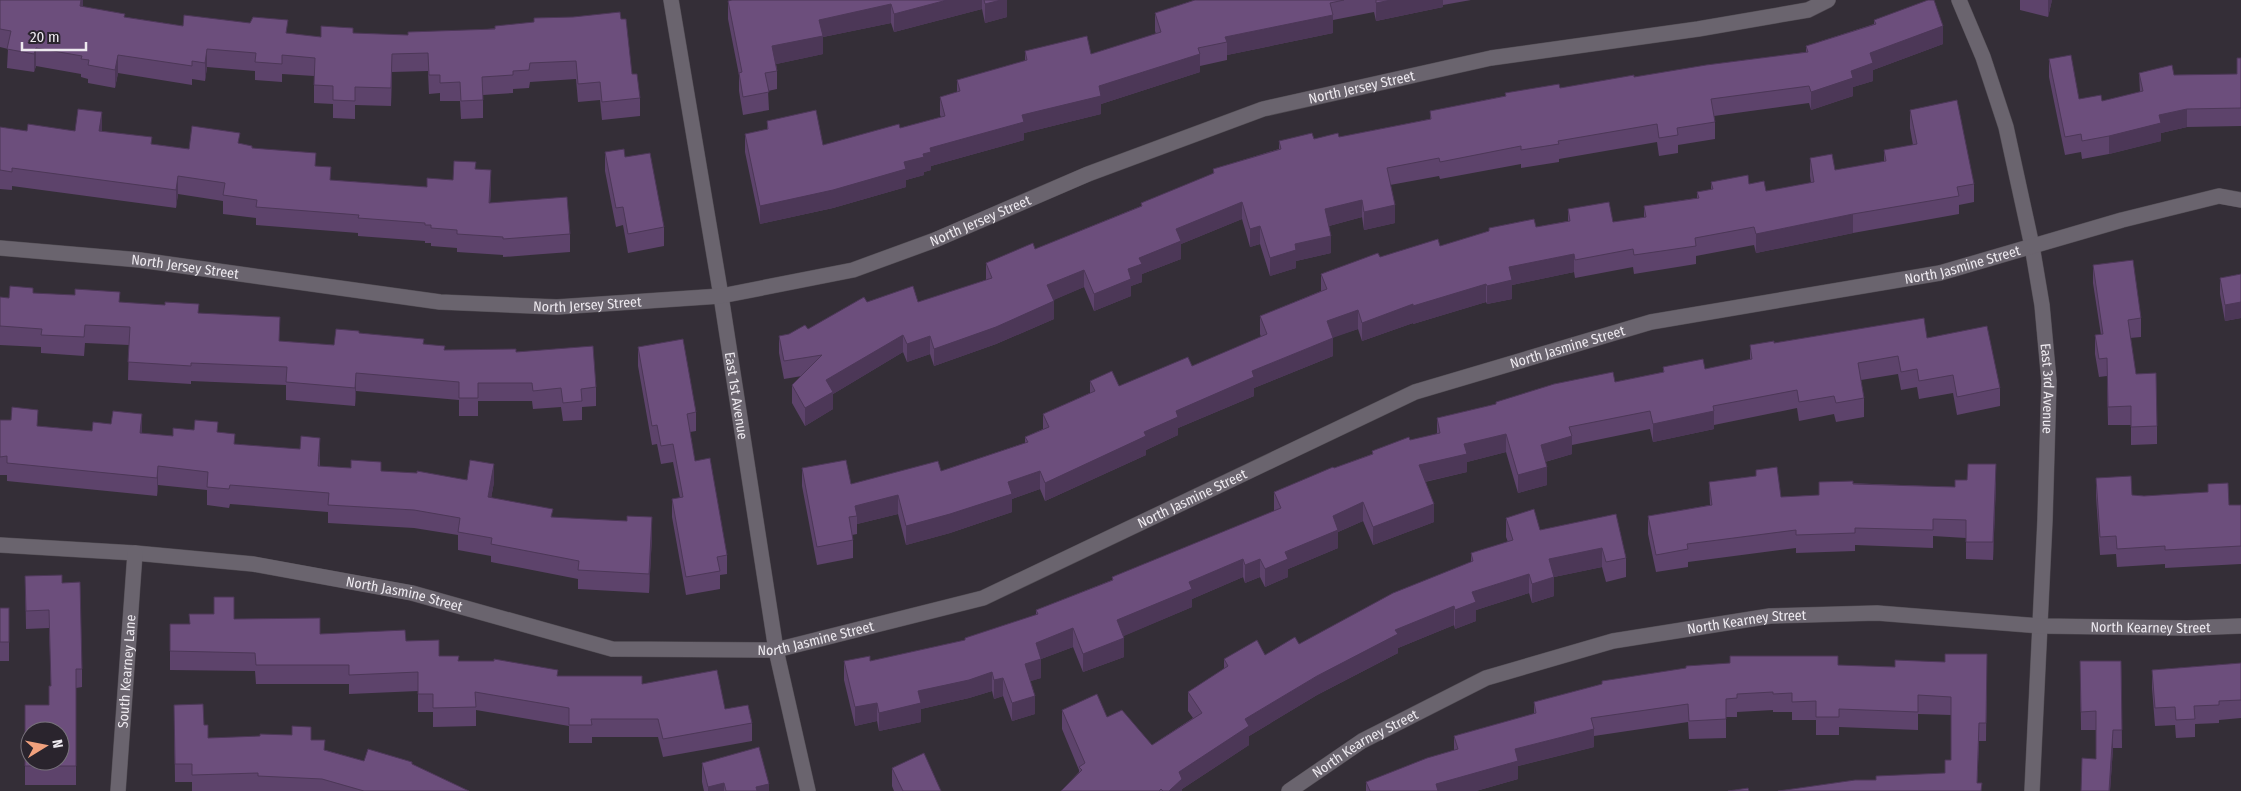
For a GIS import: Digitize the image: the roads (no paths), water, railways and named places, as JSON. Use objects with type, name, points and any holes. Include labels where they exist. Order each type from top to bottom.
[{"type":"street","name":"East 1st Avenue","points":[[670,0],[721,296],[776,650],[808,791]]},
{"type":"street","name":"North Jersey Street","points":[[0,248],[114,258],[440,302],[557,306],[721,296],[853,270],[935,240],[1088,174],[1263,109],[1491,58],[1698,29],[1808,10],[1828,0]]},
{"type":"street","name":"East 3rd Avenue","points":[[1959,0],[1984,57],[2006,127],[2032,246],[2042,305],[2049,381],[2046,520],[2032,791]]},
{"type":"street","name":"North Jasmine Street","points":[[0,545],[134,553],[253,564],[412,593],[612,649],[776,650],[983,598],[1415,392],[1651,322],[1940,273],[2122,220],[2218,196],[2241,200]]},
{"type":"street","name":"South Kearney Lane","points":[[118,791],[134,553]]},
{"type":"street","name":"North Kearney Street","points":[[1289,791],[1362,741],[1486,678],[1613,641],[1770,616],[1877,614],[2040,626],[2187,628],[2241,626]]}]
